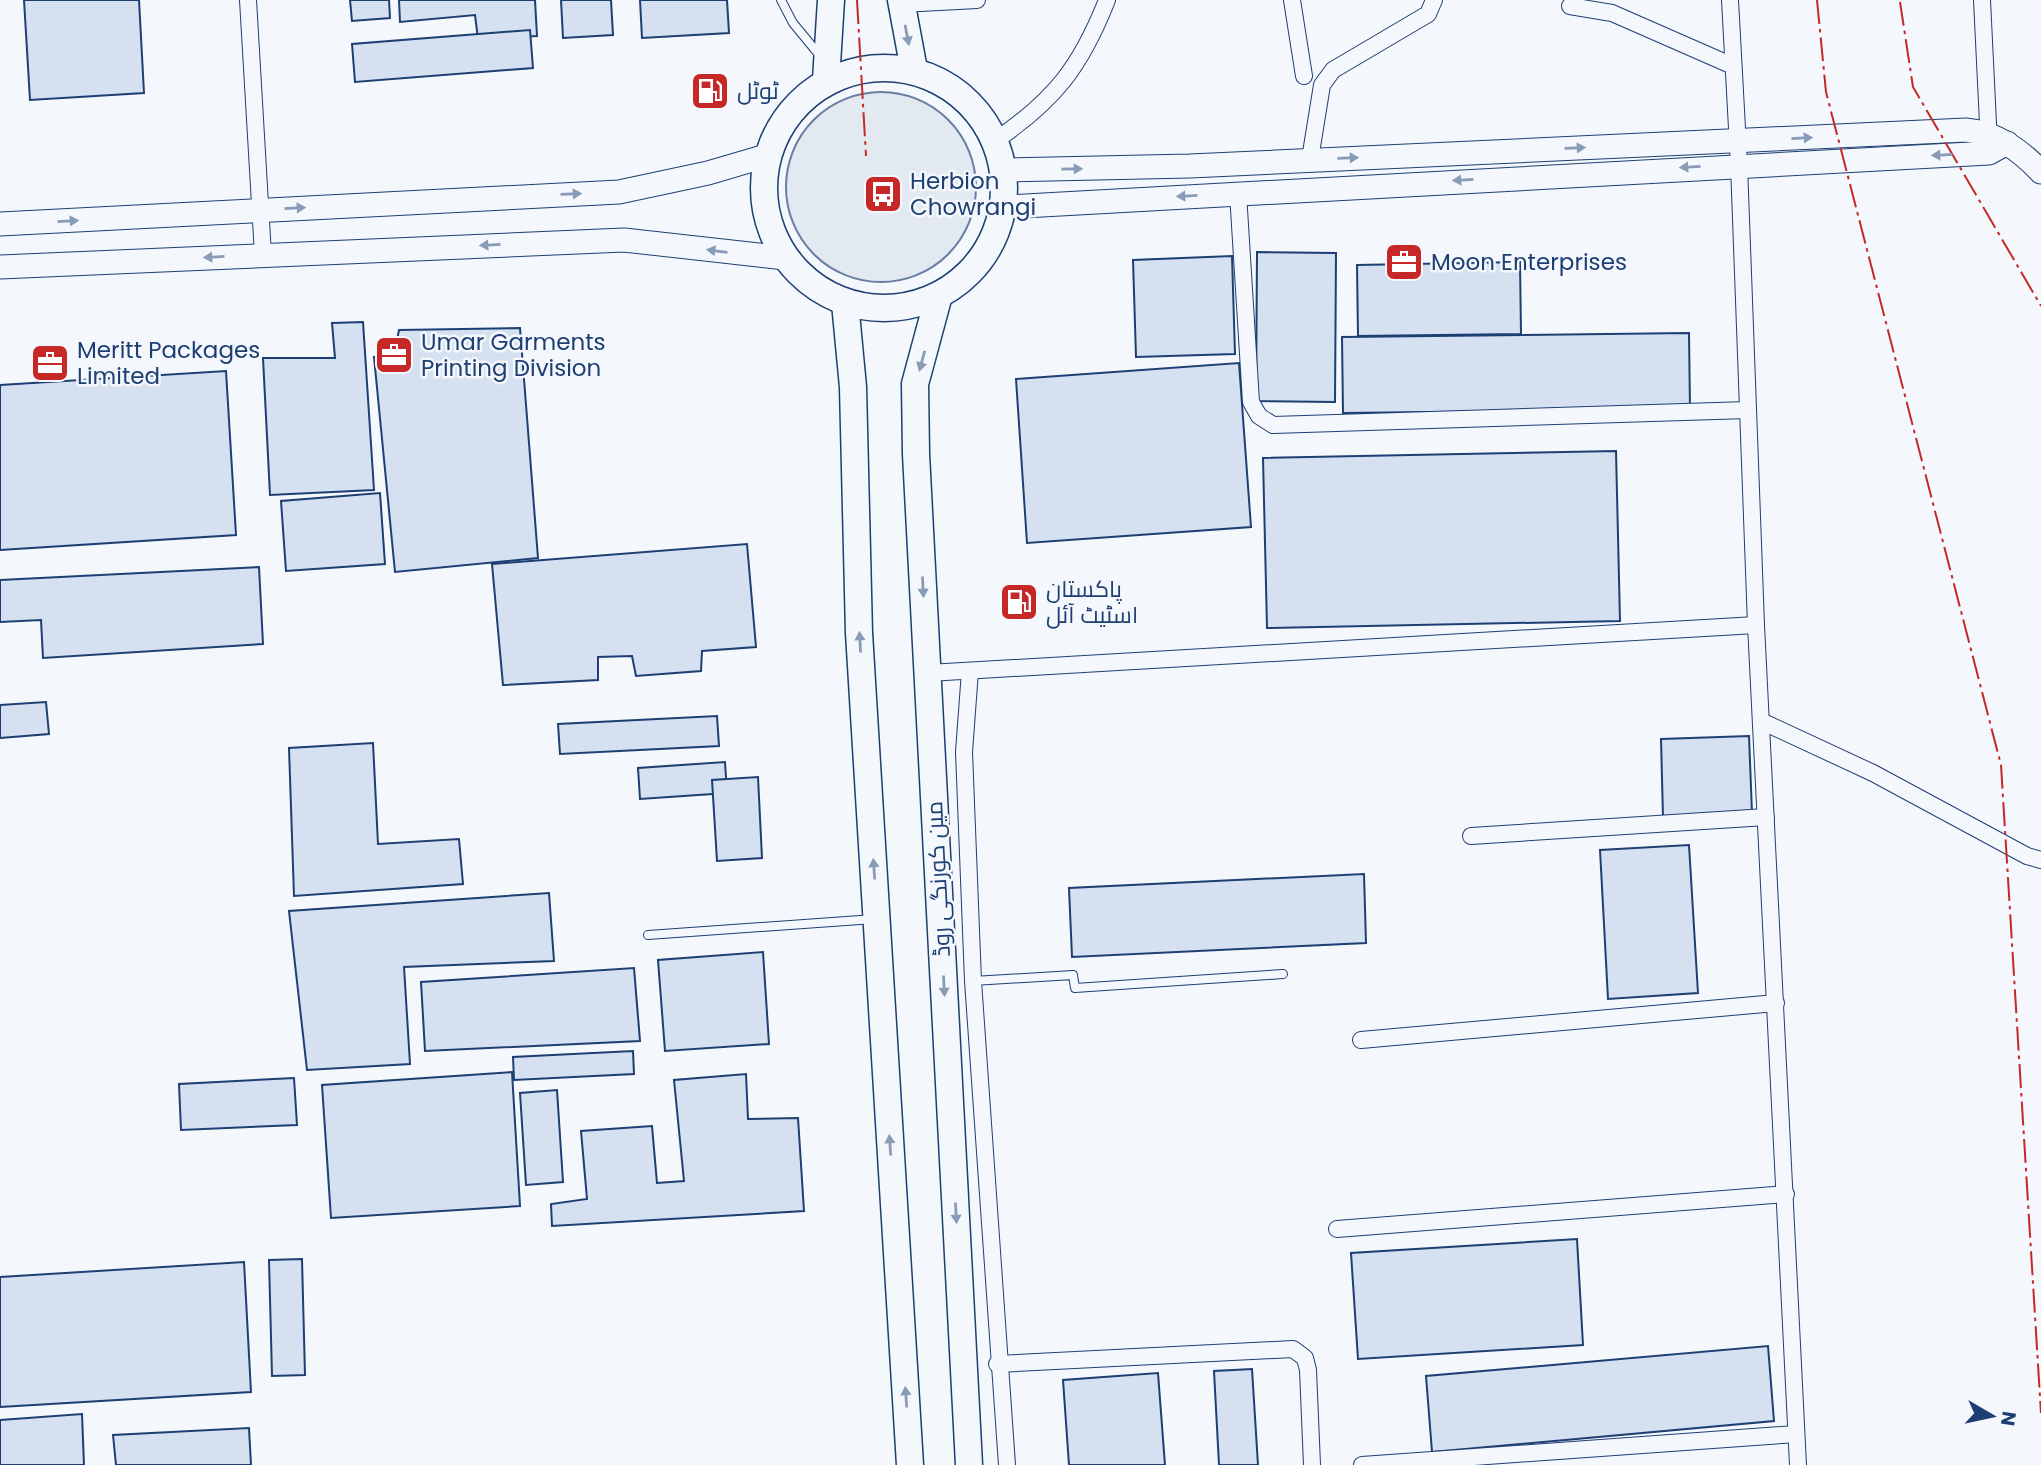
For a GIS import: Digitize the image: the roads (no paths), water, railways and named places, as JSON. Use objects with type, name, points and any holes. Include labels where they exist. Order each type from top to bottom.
[{"type":"main road","points":[[827,72],[831,0]]},
{"type":"main road","points":[[901,2],[914,70]]},
{"type":"main road","points":[[869,66],[914,70],[951,87],[981,116],[996,140],[1003,170],[1005,207],[985,253],[965,277],[939,295],[893,308],[869,308],[845,303],[822,292],[802,277],[785,258],[764,209],[766,156],[788,112],[827,72],[869,66]]},
{"type":"main road","points":[[1003,170],[1190,166],[1966,130],[1995,143],[2041,172]]},
{"type":"main road","points":[[1005,207],[1739,165],[1995,143]]},
{"type":"main road","points":[[0,224],[618,192],[708,173],[766,156]]},
{"type":"main road","points":[[0,267],[625,240],[785,258]]},
{"type":"main road","name":"مین کورنگی روڈ","points":[[939,295],[915,384],[969,1465]]},
{"type":"main road","points":[[845,303],[853,387],[859,633],[910,1465]]},
{"type":"street","points":[[248,0],[263,255]]},
{"type":"street","points":[[901,2],[977,0]]},
{"type":"street","points":[[996,140],[1027,119],[1067,80],[1094,33],[1107,0]]},
{"type":"street","points":[[1292,0],[1304,76]]},
{"type":"street","points":[[1310,159],[1322,86],[1332,70],[1365,48],[1428,14],[1434,0]]},
{"type":"street","points":[[1730,0],[1739,165],[1756,625],[1798,1465]]},
{"type":"street","points":[[1982,0],[1995,143]]},
{"type":"street","points":[[1570,6],[1612,13],[1733,66]]},
{"type":"street","points":[[1238,193],[1251,402],[1259,416],[1273,425],[1748,410]]},
{"type":"street","points":[[928,674],[1756,625]]},
{"type":"street","points":[[970,671],[964,752],[972,981],[997,1364],[1007,1465]]},
{"type":"street","points":[[1761,721],[1873,773],[2027,856],[2041,860]]},
{"type":"street","points":[[1471,836],[1766,817]]},
{"type":"street","points":[[1361,1041],[1776,1003]]},
{"type":"street","points":[[1337,1229],[1786,1194]]},
{"type":"street","points":[[997,1364],[1293,1349],[1305,1358],[1308,1370],[1312,1465]]},
{"type":"street","points":[[1362,1465],[1796,1434]]},
{"type":"lane","points":[[781,0],[793,23],[827,72]]},
{"type":"lane","points":[[649,935],[877,919]]},
{"type":"lane","points":[[972,981],[1073,975],[1075,988],[1283,974]]},
{"type":"place","name":"ٹوٹل","points":[[710,91]]},
{"type":"place","name":"Herbion Chowrangi","points":[[883,194]]},
{"type":"place","name":"Moon Enterprises","points":[[1404,262]]},
{"type":"place","name":"Umar Garments Printing Division","points":[[394,355]]},
{"type":"place","name":"Meritt Packages Limited","points":[[50,363]]},
{"type":"place","name":"پاکستان اسٹیٹ آئل","points":[[1019,602]]}]
